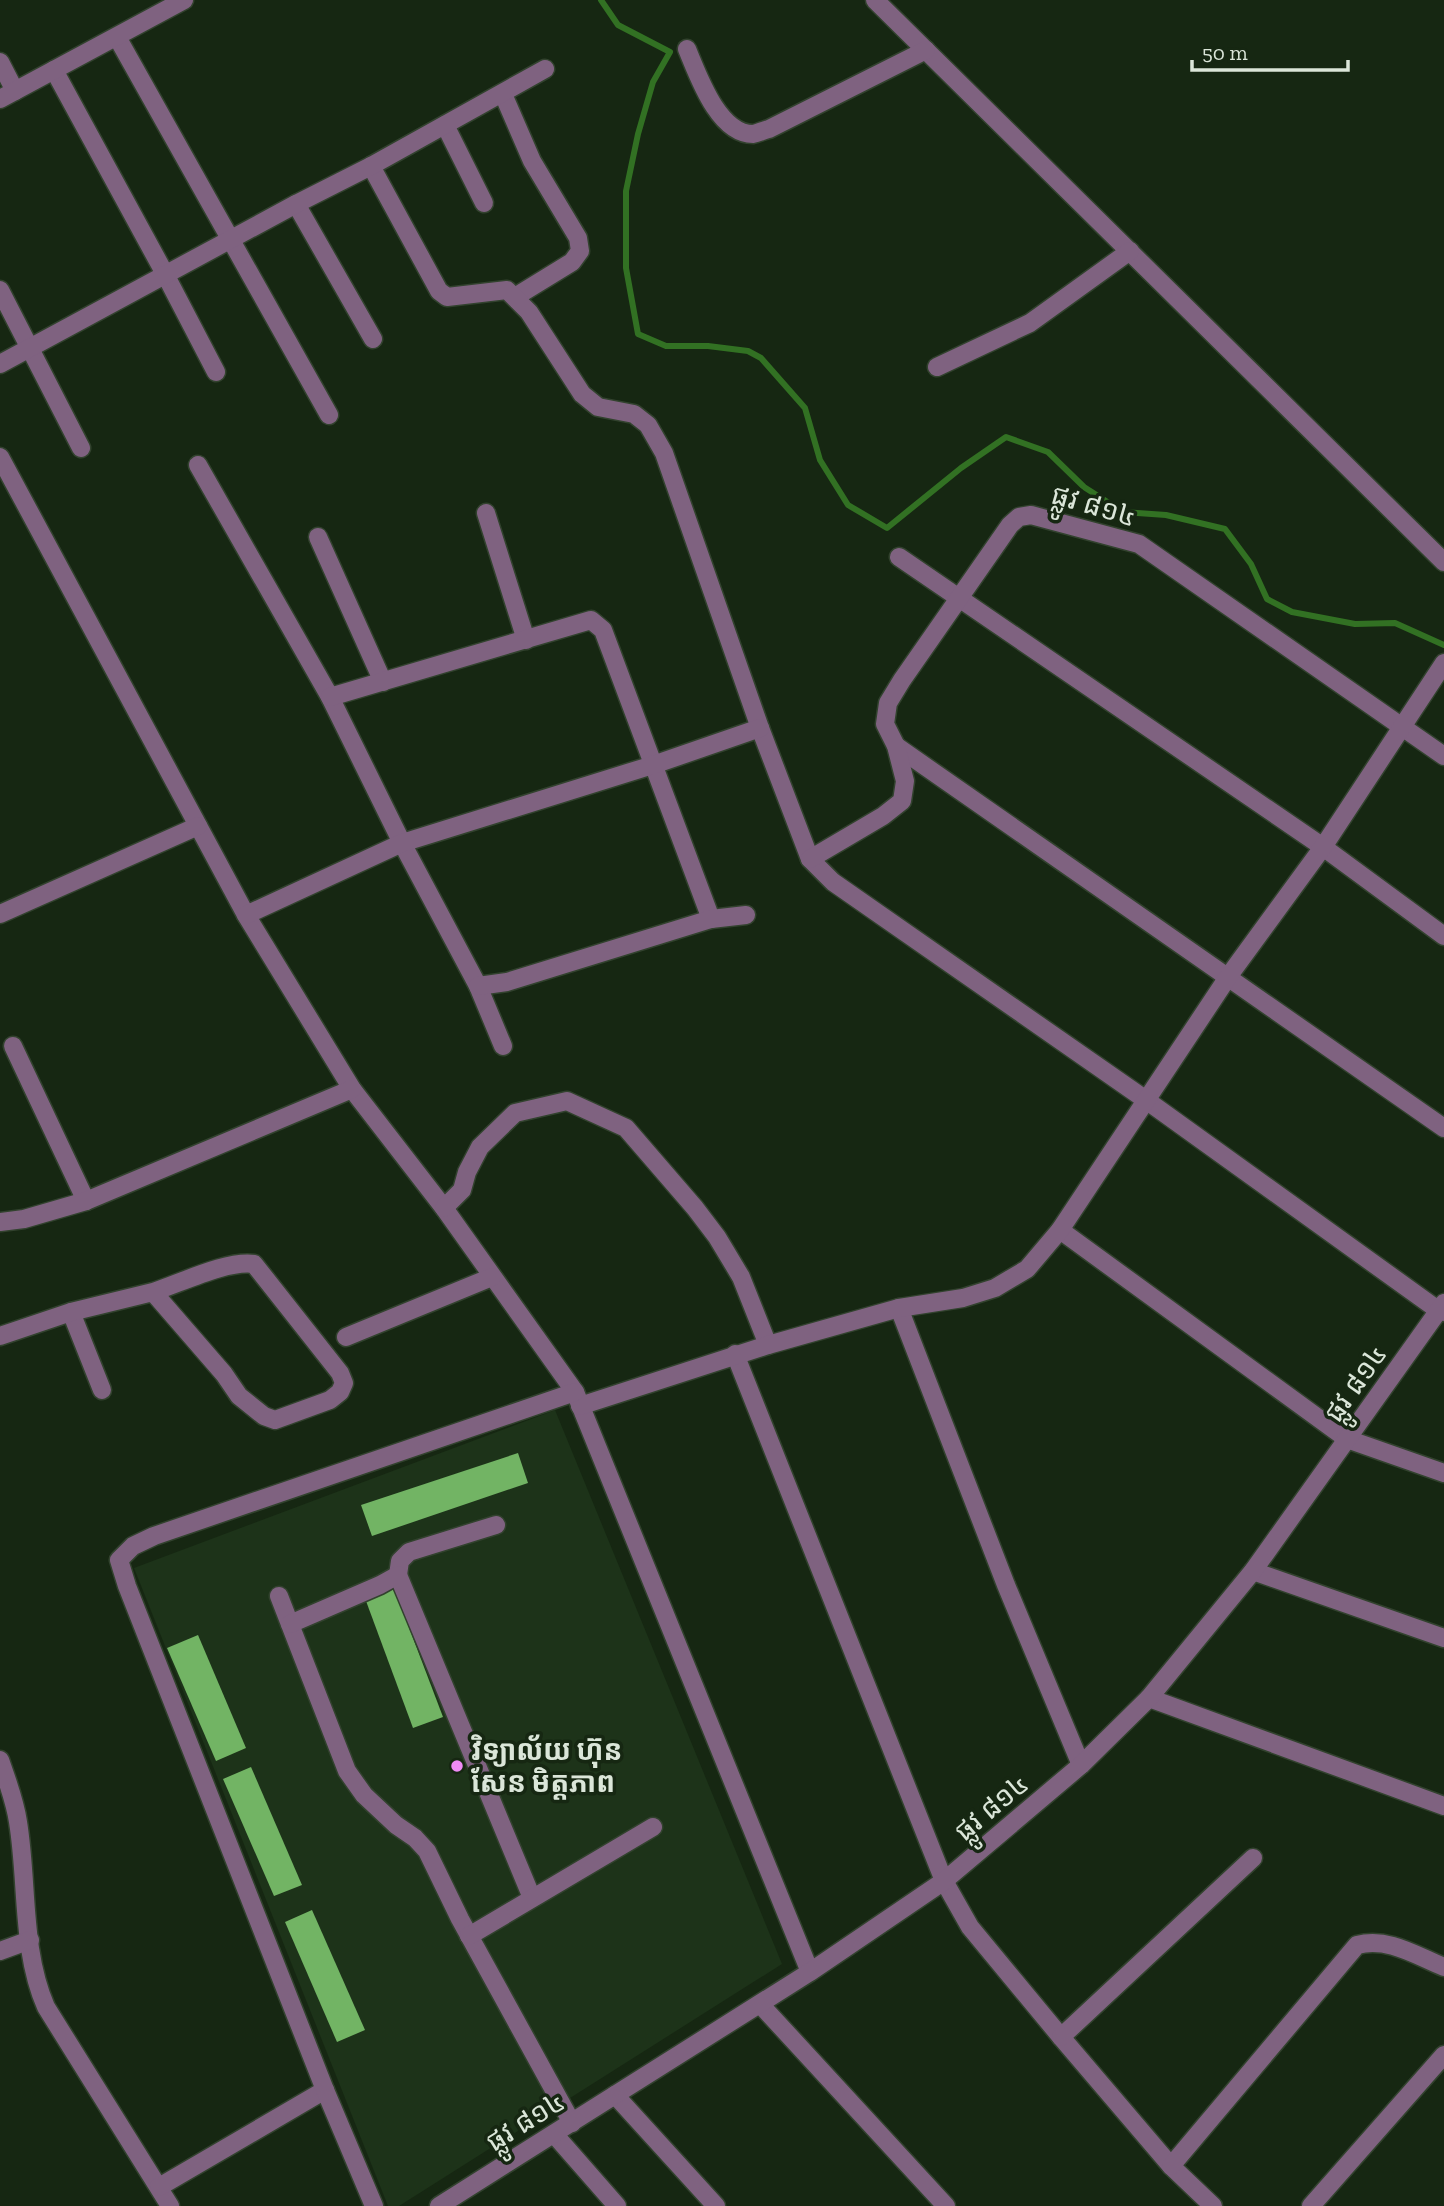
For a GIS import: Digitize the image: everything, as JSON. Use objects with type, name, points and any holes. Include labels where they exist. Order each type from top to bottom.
[{"type":"street","points":[[0,62],[8,95],[184,0]]},
{"type":"street","points":[[875,0],[1444,562]]},
{"type":"street","points":[[117,37],[329,415]]},
{"type":"street","points":[[687,49],[705,90],[721,117],[740,131],[754,134],[926,50]]},
{"type":"street","points":[[0,364],[371,166],[545,69]]},
{"type":"street","points":[[54,70],[216,372]]},
{"type":"street","points":[[503,94],[532,161],[578,238],[580,251],[572,262],[514,296]]},
{"type":"street","points":[[444,125],[484,204]]},
{"type":"street","points":[[371,166],[439,291],[447,297],[507,290],[529,312],[583,394],[598,407],[634,414],[648,425],[664,453],[760,728],[810,859],[833,882],[1442,1308]]},
{"type":"street","points":[[296,204],[373,339]]},
{"type":"street","points":[[937,367],[1030,323],[1130,251]]},
{"type":"street","points":[[0,290],[80,448]]},
{"type":"street","points":[[0,457],[246,915],[352,1089],[444,1208],[577,1399],[810,1972]]},
{"type":"street","points":[[198,465],[330,697],[402,843],[478,986],[503,1046]]},
{"type":"street","points":[[486,513],[526,640]]},
{"type":"street","name":"ផ្លូវ ៨១៤","points":[[810,859],[883,816],[902,800],[905,781],[896,746],[885,724],[888,703],[1018,517],[1031,515],[1139,544],[1444,756]]},
{"type":"street","points":[[318,537],[383,682]]},
{"type":"street","points":[[899,557],[1322,847],[1444,936]]},
{"type":"street","points":[[330,697],[591,620],[603,630],[710,919]]},
{"type":"street","points":[[374,2206],[163,1683],[119,1560],[133,1546],[154,1536],[577,1399],[899,1308],[963,1298],[995,1288],[1027,1269],[1060,1230],[1228,977],[1322,847],[1444,663]]},
{"type":"street","points":[[246,915],[402,843],[653,765],[760,728]]},
{"type":"street","points":[[896,746],[1444,1128]]},
{"type":"street","points":[[0,914],[198,826]]},
{"type":"street","points":[[478,986],[507,982],[710,919],[746,915]]},
{"type":"street","points":[[13,1046],[86,1201]]},
{"type":"street","points":[[0,1222],[24,1219],[86,1201],[352,1089]]},
{"type":"street","points":[[444,1208],[462,1190],[467,1172],[480,1147],[514,1113],[567,1101],[626,1128],[695,1208],[717,1237],[741,1278],[768,1345]]},
{"type":"street","points":[[1060,1230],[1347,1439],[1444,1473]]},
{"type":"street","points":[[0,1336],[71,1312],[153,1292],[242,1262],[254,1264],[340,1373],[344,1383],[340,1392],[330,1401],[275,1420],[264,1416],[239,1396],[153,1292]]},
{"type":"street","points":[[346,1337],[492,1277]]},
{"type":"street","points":[[899,1308],[1006,1585],[1081,1765]]},
{"type":"street","name":"ផ្លូវ ៨១៤","points":[[439,2206],[810,1972],[944,1881],[1081,1765],[1149,1698],[1253,1571],[1442,1308]]},
{"type":"street","points":[[71,1312],[102,1390]]},
{"type":"street","points":[[736,1354],[944,1881],[970,1927],[1061,2037],[1171,2166],[1213,2206]]},
{"type":"street","points":[[496,1525],[409,1552],[400,1562],[398,1575],[532,1898]]},
{"type":"street","points":[[1253,1571],[1444,1638]]},
{"type":"street","points":[[289,1624],[380,1586],[398,1575]]},
{"type":"street","points":[[279,1596],[347,1771],[364,1795],[427,1851],[469,1936],[572,2123]]},
{"type":"street","points":[[1149,1698],[1444,1805]]},
{"type":"street","points":[[0,1760],[18,1821],[37,1987],[46,2007],[170,2206]]},
{"type":"street","points":[[469,1936],[653,1827]]},
{"type":"street","points":[[1061,2037],[1253,1858]]},
{"type":"street","points":[[0,1951],[30,1940]]},
{"type":"street","points":[[1171,2166],[1357,1945],[1385,1942],[1444,1967]]},
{"type":"street","points":[[760,2004],[946,2206]]},
{"type":"street","points":[[1311,2206],[1444,2055]]},
{"type":"street","points":[[159,2187],[325,2090]]},
{"type":"street","points":[[615,2095],[716,2206]]},
{"type":"street","points":[[554,2134],[617,2206]]},
{"type":"shaded area","name":"វិទ្យាល័យ ហ៊ុន សែន មិត្តភាព","points":[[555,1410],[782,1964],[399,2206],[388,2206],[134,1568]]},
{"type":"building","points":[[518,1453],[528,1483],[372,1536],[361,1505]]},
{"type":"building","points":[[394,1588],[443,1717],[413,1728],[366,1601]]},
{"type":"building","points":[[198,1635],[246,1748],[216,1761],[167,1648]]},
{"type":"building","points":[[251,1767],[302,1885],[274,1896],[223,1779]]},
{"type":"building","points":[[312,1910],[365,2030],[337,2042],[285,1922]]},
{"type":"waterway","points":[[601,0],[618,25],[670,52],[653,82],[626,191],[626,268],[638,334],[666,346],[708,346],[748,351],[761,358],[805,408],[820,460],[848,505],[887,528],[961,468],[1006,437],[1048,452],[1084,487],[1123,512],[1166,515],[1225,529],[1251,564],[1267,599],[1292,612],[1355,624],[1395,623],[1444,645]]},
{"type":"place","name":"វិទ្យាល័យ ហ៊ុន សែន មិត្តភាព","points":[[457,1766]]}]
